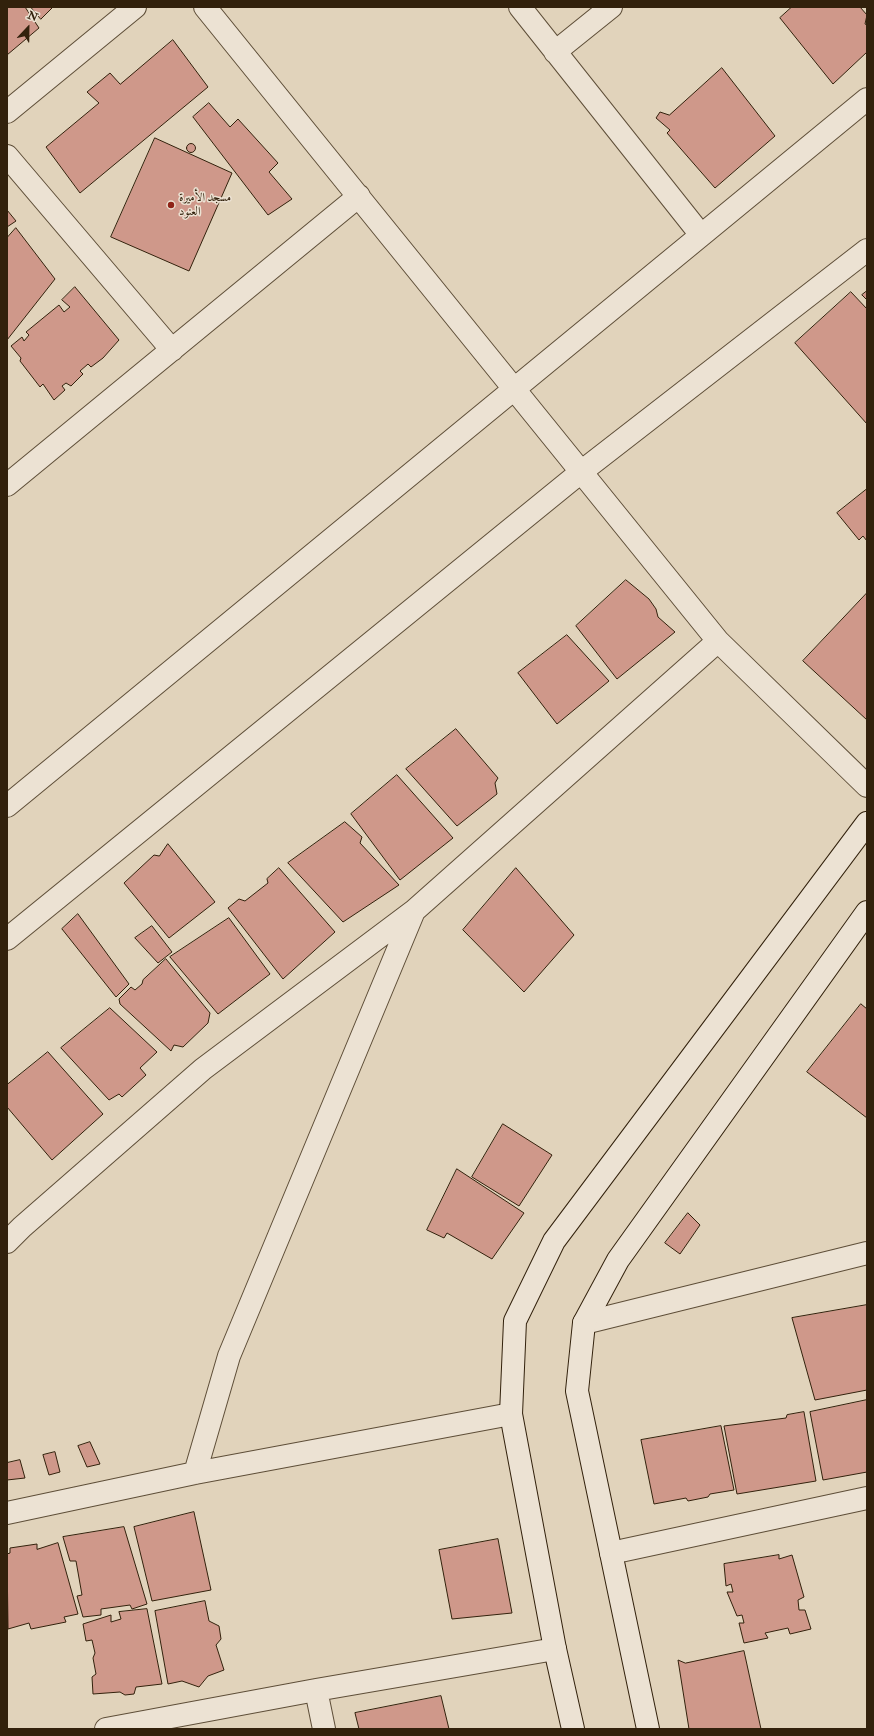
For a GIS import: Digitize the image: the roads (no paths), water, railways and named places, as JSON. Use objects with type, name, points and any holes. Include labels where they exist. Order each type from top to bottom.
[{"type":"street","points":[[7,112],[135,7]]},
{"type":"street","points":[[205,7],[718,641],[867,786]]},
{"type":"street","points":[[520,7],[701,235]]},
{"type":"street","points":[[555,52],[587,7]]},
{"type":"street","points":[[555,52],[611,7]]},
{"type":"street","points":[[7,806],[867,99]]},
{"type":"street","points":[[7,156],[172,350]]},
{"type":"street","points":[[7,485],[359,196]]},
{"type":"street","points":[[8,936],[581,472],[867,250]]},
{"type":"street","points":[[7,1242],[22,1227],[203,1069],[415,910],[718,641]]},
{"type":"street","points":[[572,1729],[555,1649],[511,1414],[515,1321],[554,1242],[867,823]]},
{"type":"street","points":[[194,1472],[229,1356],[415,910]]},
{"type":"street","points":[[648,1729],[577,1391],[584,1323],[618,1260],[867,912]]},
{"type":"street","points":[[584,1323],[867,1253]]},
{"type":"street","points":[[7,1513],[194,1472],[511,1414]]},
{"type":"street","points":[[611,1553],[867,1498]]},
{"type":"street","points":[[106,1729],[316,1690],[555,1649]]},
{"type":"street","points":[[316,1690],[324,1729]]},
{"type":"place","name":"مسجد الأميرة العنود","points":[[171,205]]}]
